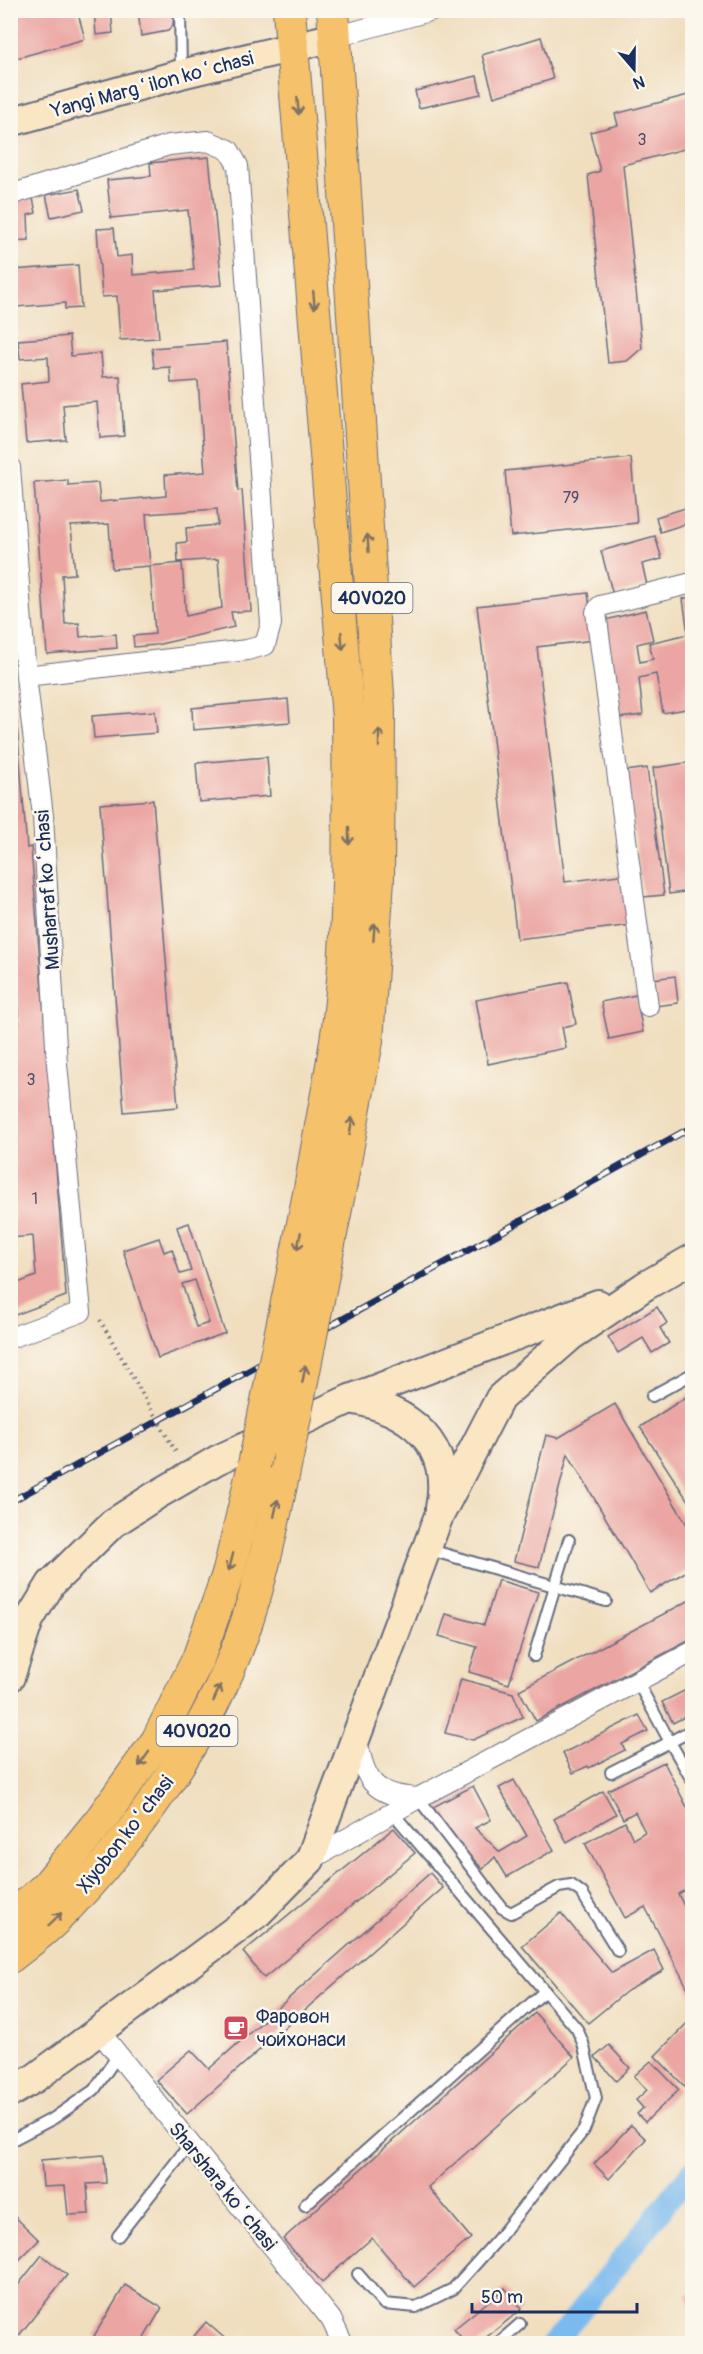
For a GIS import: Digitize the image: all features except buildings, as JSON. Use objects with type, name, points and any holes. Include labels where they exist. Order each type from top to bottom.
[{"type":"main road","name":"40V020","points":[[289,10],[348,718],[349,836],[346,935],[326,1184]]},
{"type":"main road","name":"Yangi Margʻilon koʻchasi","points":[[10,122],[181,74],[293,47],[334,24]]},
{"type":"main road","name":"40V020","points":[[326,1184],[367,1041],[378,879],[379,710],[334,24]]},
{"type":"main road","name":"Xiyobon koʻchasi","points":[[10,1957],[54,1921],[111,1857],[162,1789],[207,1714],[243,1633],[268,1547],[288,1452],[326,1184]]},
{"type":"main road","name":"Xiyobon koʻchasi","points":[[10,1919],[46,1887],[102,1818],[157,1741],[198,1659],[229,1571],[326,1184]]},
{"type":"main road","points":[[10,2093],[99,2031],[258,1913],[310,1860],[438,1518],[500,1398],[571,1336],[645,1286],[692,1261]]},
{"type":"main road","points":[[10,1677],[29,1620],[51,1584],[112,1524],[189,1476],[350,1399],[645,1286]]},
{"type":"main road","points":[[350,1399],[371,1402],[392,1411],[412,1422],[427,1437],[437,1456],[443,1476],[438,1518]]},
{"type":"street","points":[[334,24],[433,10]]},
{"type":"street","points":[[10,195],[169,145],[208,141],[229,150],[238,166],[270,624],[265,645],[247,650],[26,676]]},
{"type":"street","name":"Musharraf koʻchasi","points":[[10,467],[26,676],[43,816],[57,1064],[81,1312]]},
{"type":"street","points":[[648,1006],[596,612],[600,606],[693,583]]},
{"type":"street","points":[[10,1338],[81,1312]]},
{"type":"street","points":[[310,1860],[392,1812],[693,1652]]},
{"type":"street","points":[[356,1737],[363,1767],[375,1787],[396,1797],[418,1798]]},
{"type":"street","name":"Sharshara koʻchasi","points":[[99,2031],[331,2319],[343,2343]]},
{"type":"lane","points":[[180,10],[181,74]]},
{"type":"lane","points":[[652,1396],[693,1374]]},
{"type":"lane","points":[[534,1656],[568,1540]]},
{"type":"lane","points":[[427,1549],[606,1601]]},
{"type":"lane","points":[[637,1682],[693,1780]]},
{"type":"lane","points":[[611,1772],[693,1730]]},
{"type":"lane","points":[[418,1798],[502,1908],[511,1913],[559,1887],[571,1885],[582,1893],[618,1951]]},
{"type":"lane","points":[[358,2274],[384,2304],[416,2307],[453,2289],[498,2239],[584,2130],[596,2098],[584,2043],[577,2029],[392,1812]]},
{"type":"lane","points":[[305,2205],[545,1991]]},
{"type":"lane","points":[[10,2141],[54,2118],[94,2090],[117,2055]]},
{"type":"lane","points":[[118,2236],[190,2144]]},
{"type":"lane","points":[[497,2343],[520,2324]]},
{"type":"path","points":[[81,1312],[94,1311],[189,1476]]},
{"type":"waterway","points":[[552,2344],[692,2171]]},
{"type":"railway","points":[[10,1502],[692,1127]]},
{"type":"place","name":"Фаровон чойхонаси","points":[[236,2028]]}]
